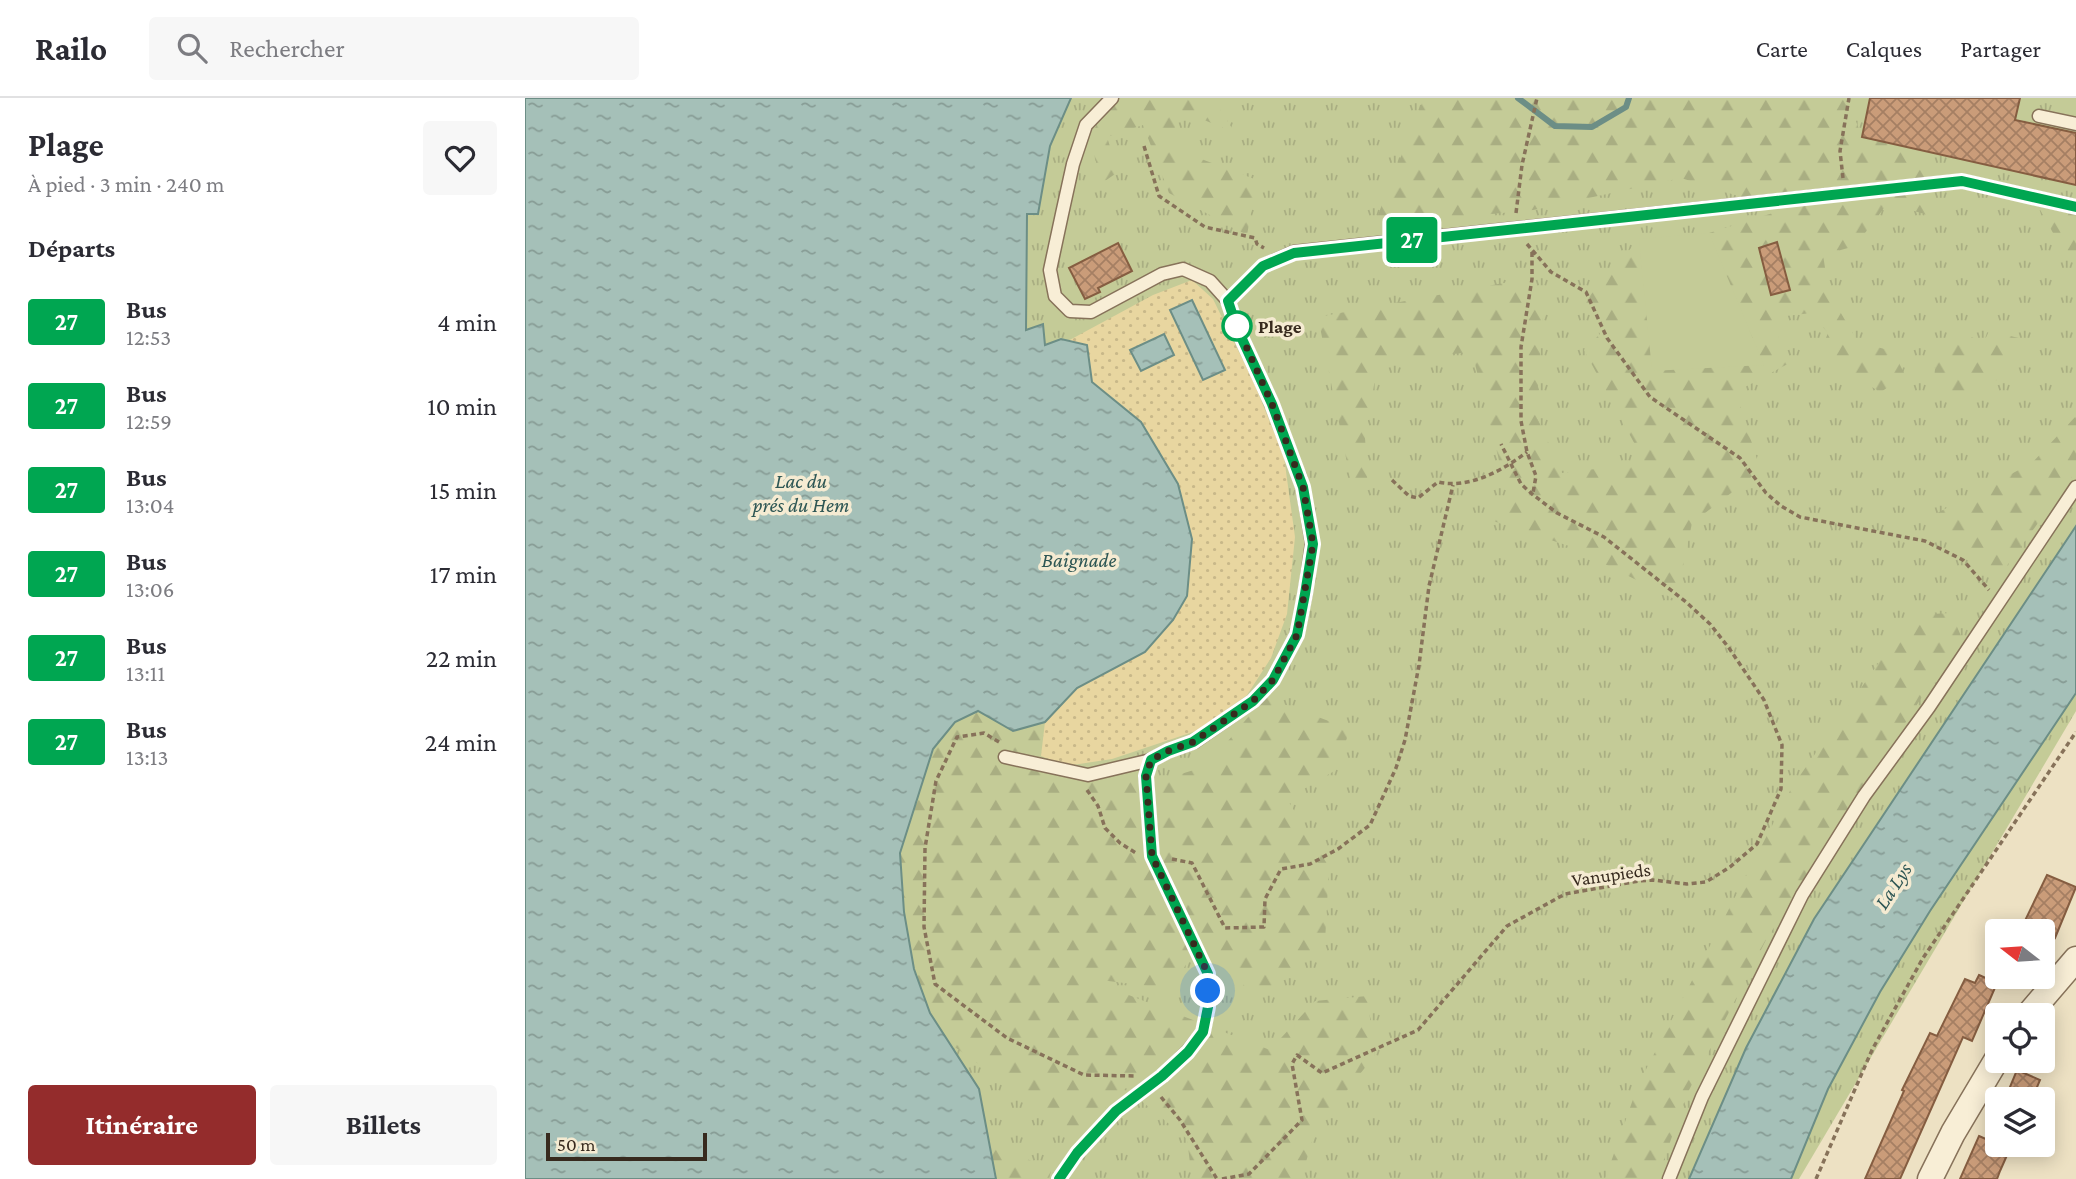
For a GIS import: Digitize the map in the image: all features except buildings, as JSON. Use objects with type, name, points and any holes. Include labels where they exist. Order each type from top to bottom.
[{"type":"street","points":[[2038,1003],[2076,959]]},
{"type":"street","points":[[1930,1179],[1953,1133],[1989,1073]]},
{"type":"lane","points":[[1005,757],[1088,775],[1151,760],[1193,742],[1253,701],[1273,680],[1297,635],[1305,594],[1313,544],[1303,487],[1272,404],[1237,328],[1228,301],[1210,281],[1184,269],[1162,274],[1091,312],[1070,311],[1055,296],[1050,270],[1073,164],[1086,125],[1112,98]]},
{"type":"lane","points":[[2039,116],[2076,124]]},
{"type":"lane","points":[[1228,301],[1263,266],[1294,253],[1962,181],[2076,207]]},
{"type":"lane","points":[[1669,1179],[1702,1097],[1802,895],[1864,796],[1929,707],[2076,487]]},
{"type":"lane","points":[[1059,1179],[1077,1153],[1116,1111],[1162,1076],[1188,1052],[1203,1032],[1208,1007],[1208,974],[1152,856],[1146,776],[1151,760]]},
{"type":"path","points":[[1537,98],[1522,165],[1514,229],[1551,272],[1586,292],[1607,338],[1650,397],[1740,458],[1766,494],[1781,506],[1800,517],[1925,541],[1963,560],[2000,602]]},
{"type":"path","points":[[1845,194],[1840,151],[1849,98]]},
{"type":"path","points":[[1144,146],[1160,196],[1205,227],[1255,237],[1257,244],[1280,258]]},
{"type":"path","points":[[1532,250],[1532,279],[1521,347],[1521,421],[1527,452],[1536,476],[1532,494]]},
{"type":"path","name":"Vanupieds","points":[[1221,1179],[1249,1174],[1302,1120],[1292,1064],[1297,1055],[1322,1073],[1418,1030],[1507,926],[1565,894],[1639,881],[1687,884],[1706,882],[1730,867],[1757,844],[1781,789],[1782,745],[1764,700],[1710,624],[1604,537],[1557,513],[1532,494],[1521,484],[1501,444]]},
{"type":"path","points":[[1392,480],[1412,498],[1418,498],[1438,482],[1453,485],[1481,478],[1510,465],[1527,452]]},
{"type":"path","points":[[1444,525],[1453,485]]},
{"type":"path","points":[[1816,1179],[1872,1050],[1923,958],[2076,732]]},
{"type":"green space","points":[[525,98],[2076,98],[2076,711],[1799,1179],[525,1179]]},
{"type":"green space","points":[[1121,98],[1210,98],[1215,101],[1235,133],[1171,106],[1180,151],[1257,180],[1247,235],[1169,193],[1143,125],[1107,137],[1118,172],[1102,183],[1089,136],[1110,107]]},
{"type":"green space","points":[[1424,98],[1847,98],[1862,137],[1926,151],[1934,217],[1888,203],[1855,246],[1823,255],[1829,293],[1858,342],[1892,351],[1885,357],[1885,361],[1890,364],[1897,359],[1905,375],[1881,392],[1818,358],[1828,333],[1811,313],[1786,316],[1777,341],[1793,361],[1736,392],[1760,469],[1692,523],[1676,600],[1569,546],[1487,519],[1507,492],[1472,352],[1378,362],[1365,437],[1368,490],[1352,488],[1318,317],[1520,280],[1544,303],[1536,415],[1562,473],[1645,463],[1584,350],[1600,334],[1584,302],[1639,239],[1709,233],[1782,210],[1681,178],[1533,210],[1374,225]]},
{"type":"green space","points":[[2038,206],[2076,214],[2076,261],[2067,258]]},
{"type":"green space","points":[[1709,233],[1764,365],[1652,371],[1639,239]]},
{"type":"green space","points":[[1989,331],[2023,339],[2025,352],[1994,382],[1973,393],[1948,390],[1934,381],[1937,343],[1942,341],[1944,345],[1948,345],[1950,338],[1958,332],[1984,342]]},
{"type":"green space","points":[[2076,416],[2076,471],[1998,578],[1924,520],[2032,463]]},
{"type":"green space","points":[[1951,613],[1961,636],[1766,940],[1687,1094],[1657,1179],[1605,1179],[1638,1085],[1792,787],[1912,615]]},
{"type":"green space","points":[[1265,697],[1350,729],[1336,770],[1287,799],[1329,867],[1325,942],[1261,996],[1193,953],[1171,989],[1085,978],[1270,1050],[1315,1001],[1367,996],[1375,1055],[1315,1131],[1301,1179],[1192,1179],[1187,1139],[1126,1088],[1077,1135],[952,1045],[930,1013],[914,969],[904,912],[900,853],[933,749],[955,722],[978,711],[1013,731],[1045,722],[1041,756],[1066,766],[1119,768],[1158,781],[1207,766]]},
{"type":"green space","points":[[988,1139],[1051,1171],[1049,1179],[996,1179]]},
{"type":"sand","points":[[1192,280],[1213,299],[1254,383],[1284,457],[1295,537],[1287,614],[1271,658],[1247,695],[1196,731],[1112,759],[1066,766],[1041,756],[1045,722],[1077,688],[1145,652],[1178,484],[1141,422],[1092,382],[1087,345],[1066,342],[1153,295]]},
{"type":"water","name":"Lac du prés du Hem","points":[[525,98],[1071,98],[1050,146],[1038,214],[1027,214],[1026,330],[1043,324],[1045,345],[1061,339],[1087,345],[1092,382],[1141,422],[1178,484],[1192,539],[1187,596],[1173,620],[1145,652],[1077,688],[1045,722],[1013,731],[978,711],[955,722],[933,749],[900,853],[904,912],[914,969],[930,1013],[979,1089],[996,1179],[525,1179]]},
{"type":"water","points":[[1192,300],[1225,370],[1203,380],[1170,310]]},
{"type":"water","points":[[1164,334],[1174,355],[1141,371],[1130,350]]},
{"type":"water","name":"La Lys","points":[[2076,526],[2076,693],[1930,911],[1880,992],[1828,1089],[1791,1179],[1689,1179],[1746,1048],[1814,919]]},
{"type":"waterway","points":[[1518,98],[1555,126],[1592,127],[1626,107],[1629,98]]},
{"type":"bus line","name":"27","points":[[1059,1179],[1077,1153],[1116,1111],[1162,1076],[1188,1052],[1203,1032],[1208,1007],[1208,974],[1152,856],[1146,776],[1151,760],[1193,742],[1253,701],[1273,680],[1297,635],[1313,544],[1303,487],[1272,404],[1237,328],[1228,301],[1263,266],[1294,253],[1962,181],[2076,207]]},
{"type":"place","name":"Plage","points":[[1237,326]]},
{"type":"route","points":[[1208,991],[1208,974],[1152,856],[1146,776],[1151,760],[1193,742],[1253,701],[1273,680],[1297,635],[1313,544],[1303,487],[1272,404],[1237,326]]},
{"type":"water label","name":"Baignade","points":[[1079,560]]}]
